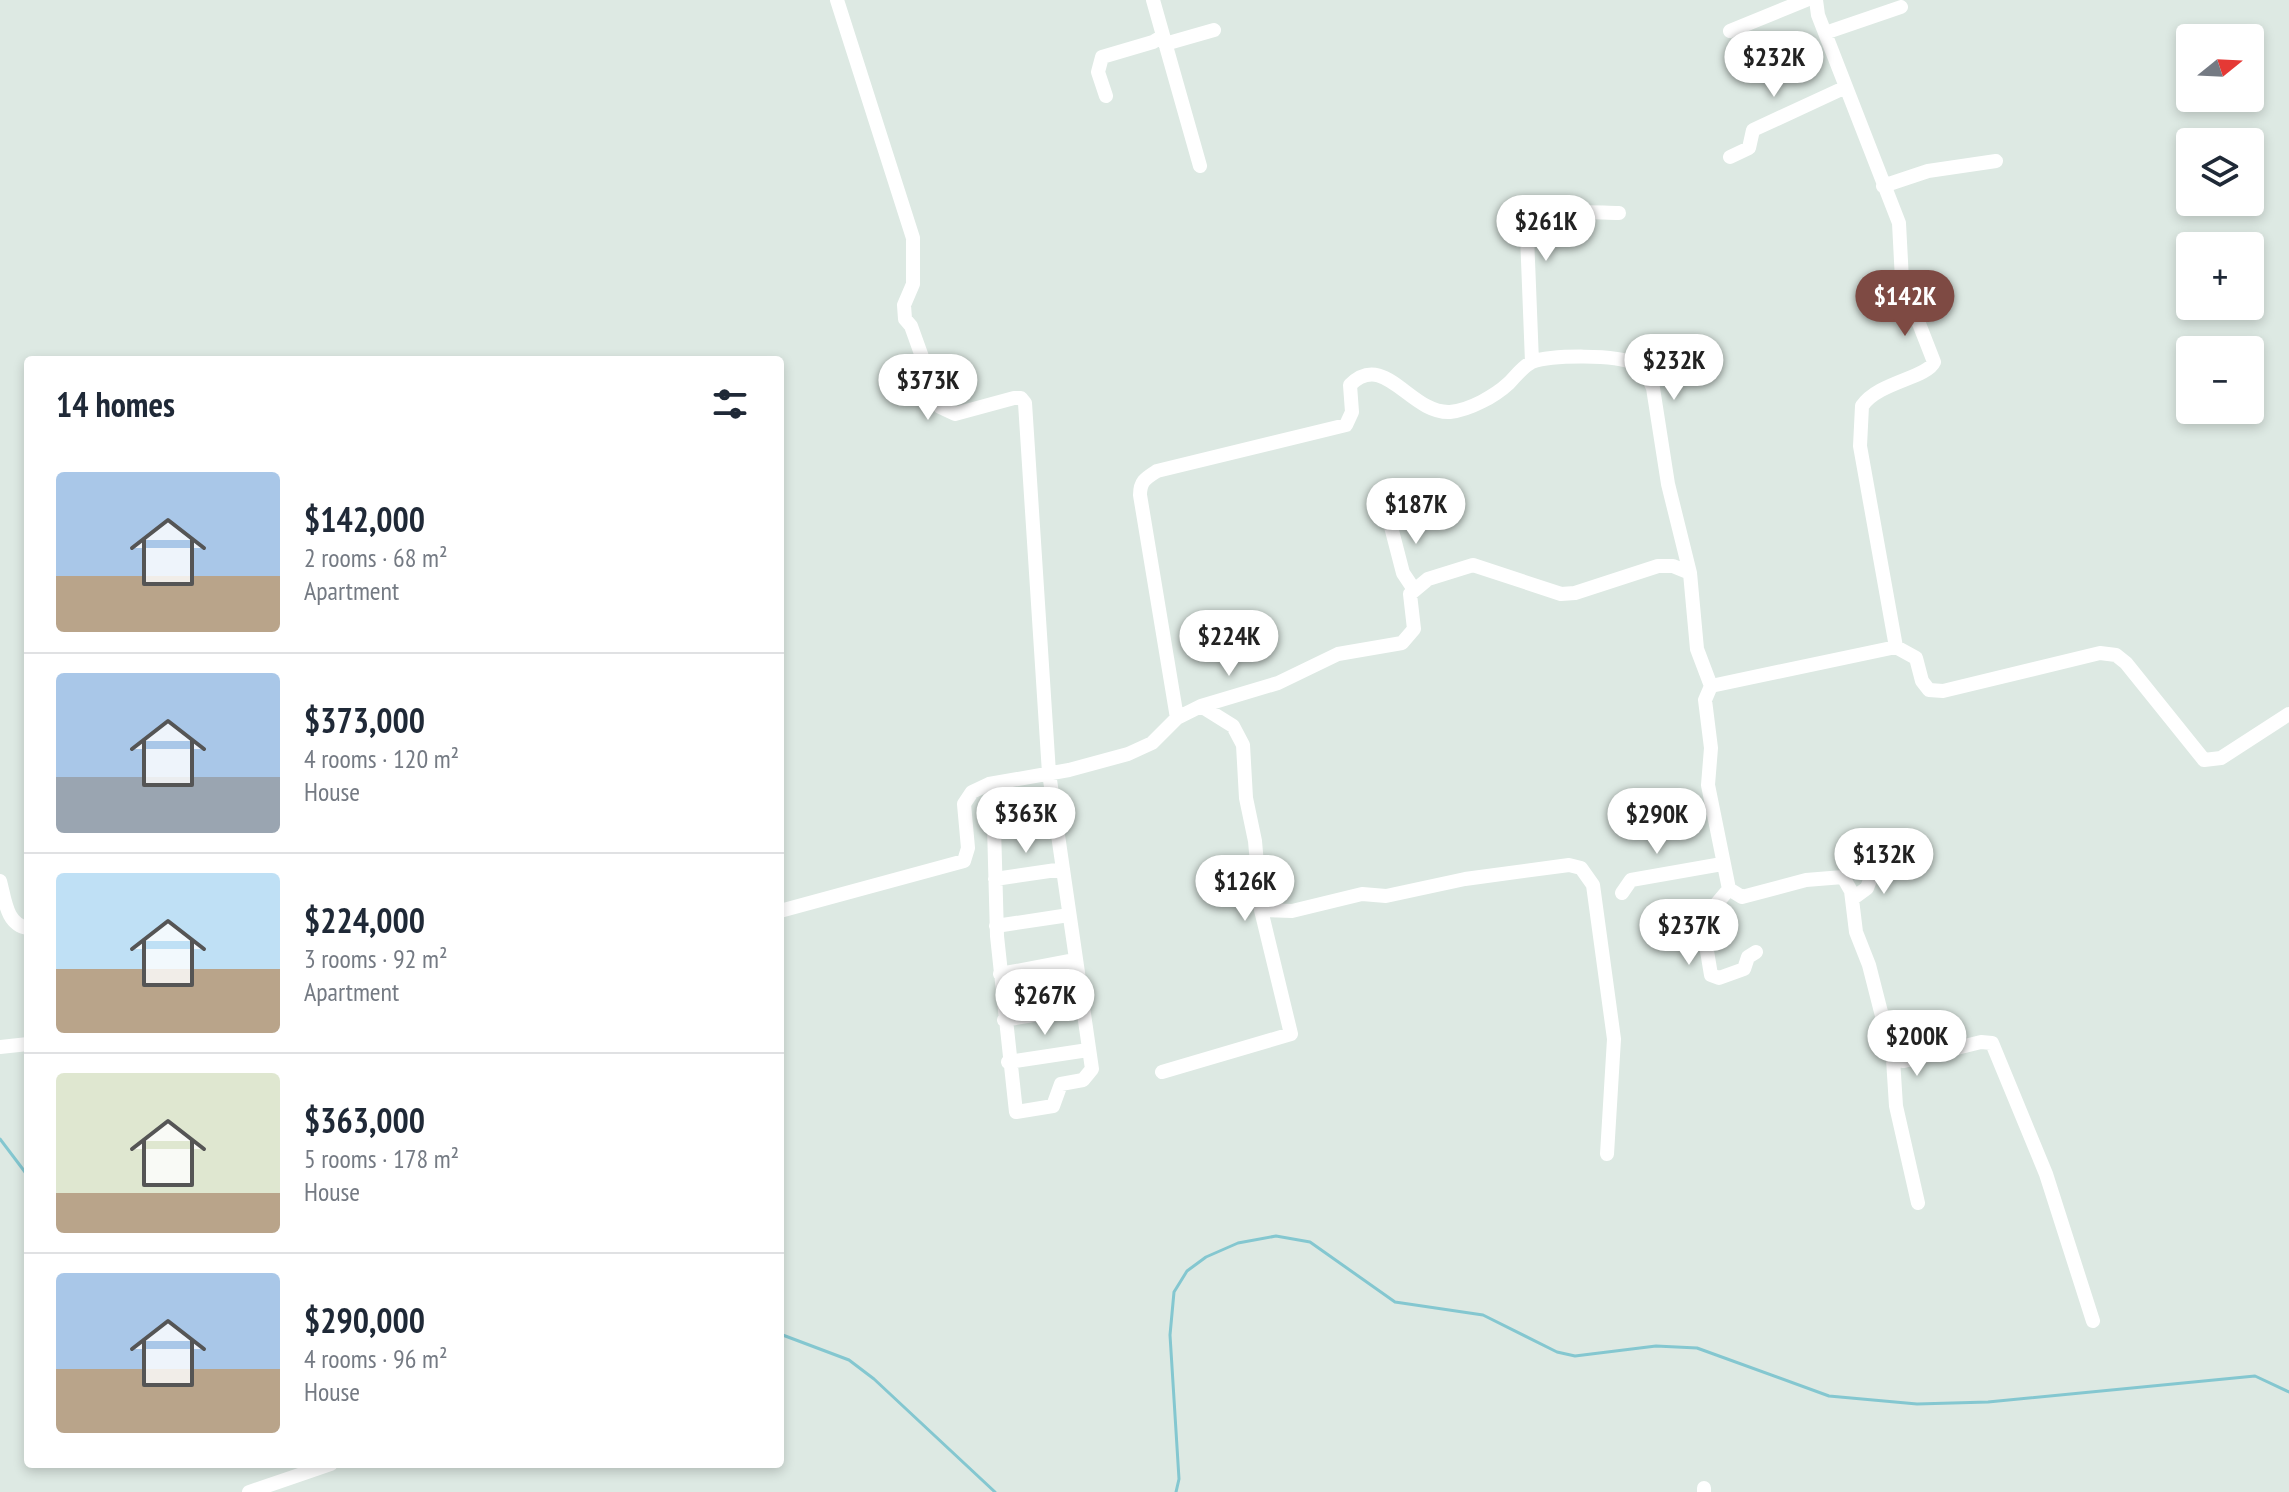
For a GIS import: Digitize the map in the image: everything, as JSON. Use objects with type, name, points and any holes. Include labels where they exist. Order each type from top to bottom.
[{"type":"street","points":[[837,0],[913,238],[913,284],[904,305],[905,319],[911,326],[940,407],[955,414],[1014,398],[1021,398],[1025,403],[1049,773],[1092,1069],[1083,1080],[1061,1084],[1056,1101],[1044,1111],[1016,1112],[1008,1062],[996,926],[994,826],[1055,815]]},
{"type":"street","points":[[1153,0],[1200,166]]},
{"type":"street","points":[[1730,31],[1806,0]]},
{"type":"street","points":[[1816,0],[1825,33],[1899,223],[1902,280],[1934,362],[1928,370],[1881,387],[1862,406],[1862,462],[1872,508],[1874,542],[1885,571],[1887,612],[1896,647]]},
{"type":"street","points":[[1825,33],[1901,7]]},
{"type":"street","points":[[1106,96],[1098,72],[1102,57],[1153,42],[1214,30]]},
{"type":"street","points":[[1730,157],[1749,148],[1753,130],[1846,87]]},
{"type":"street","points":[[1883,186],[1928,171],[1996,161]]},
{"type":"street","points":[[1532,362],[1527,249],[1532,224],[1544,217],[1619,213]]},
{"type":"street","points":[[1177,718],[1140,495],[1140,485],[1146,477],[1157,471],[1346,425],[1352,412],[1350,385],[1367,373],[1386,377],[1409,397],[1451,412],[1502,389],[1532,362],[1603,357],[1635,364],[1646,374],[1653,388],[1668,484],[1690,573],[1697,649],[1711,686],[1705,700],[1711,748],[1708,785],[1729,889],[1742,897],[1833,875],[1843,877],[1852,899],[1856,932],[1869,965],[1893,1059],[1896,1106],[1918,1203]]},
{"type":"street","points":[[1389,519],[1403,573],[1413,588]]},
{"type":"street","points":[[784,910],[964,861],[968,848],[964,804],[972,792],[989,784],[1049,773],[1140,750],[1177,718],[1201,706],[1278,683],[1338,654],[1402,643],[1414,629],[1409,602],[1413,588],[1428,579],[1473,565],[1561,594],[1575,593],[1658,566],[1673,566],[1690,573]]},
{"type":"street","points":[[1711,686],[1896,647],[1916,658],[1922,681],[1935,691],[2086,655],[2116,655],[2209,761],[2221,758],[2289,714]]},
{"type":"street","points":[[1162,1072],[1291,1034],[1261,910],[1255,841],[1246,798],[1243,745],[1233,726],[1201,706]]},
{"type":"street","points":[[1852,899],[1867,888],[1875,866],[1894,857]]},
{"type":"street","points":[[1622,893],[1631,880],[1722,864]]},
{"type":"street","points":[[1261,910],[1292,911],[1362,894],[1386,896],[1493,875],[1569,865],[1581,868],[1593,885],[1614,1039],[1607,1154]]},
{"type":"street","points":[[995,879],[1063,869]]},
{"type":"street","points":[[0,881],[12,920],[24,927]]},
{"type":"street","points":[[1729,889],[1702,921],[1711,975],[1719,978],[1744,969],[1748,957],[1756,952]]},
{"type":"street","points":[[996,926],[1069,915]]},
{"type":"street","points":[[1000,974],[1075,960]]},
{"type":"street","points":[[1004,1020],[1082,1007]]},
{"type":"street","points":[[1893,1059],[1904,1061],[1981,1042],[1992,1043],[1996,1048],[2046,1174],[2093,1321]]},
{"type":"street","points":[[0,1047],[24,1044]]},
{"type":"street","points":[[1008,1062],[1088,1050]]},
{"type":"street","points":[[249,1492],[319,1468]]},
{"type":"waterway","points":[[0,1139],[24,1171]]},
{"type":"waterway","points":[[1176,1492],[1179,1479],[1170,1335],[1174,1292],[1187,1271],[1206,1257],[1238,1243],[1276,1236],[1310,1242],[1395,1302],[1483,1315],[1557,1352],[1575,1356],[1656,1346],[1697,1348],[1829,1396],[1917,1404],[1988,1402],[2255,1376],[2289,1392]]},
{"type":"waterway","points":[[784,1336],[849,1360],[874,1379],[995,1492]]}]
